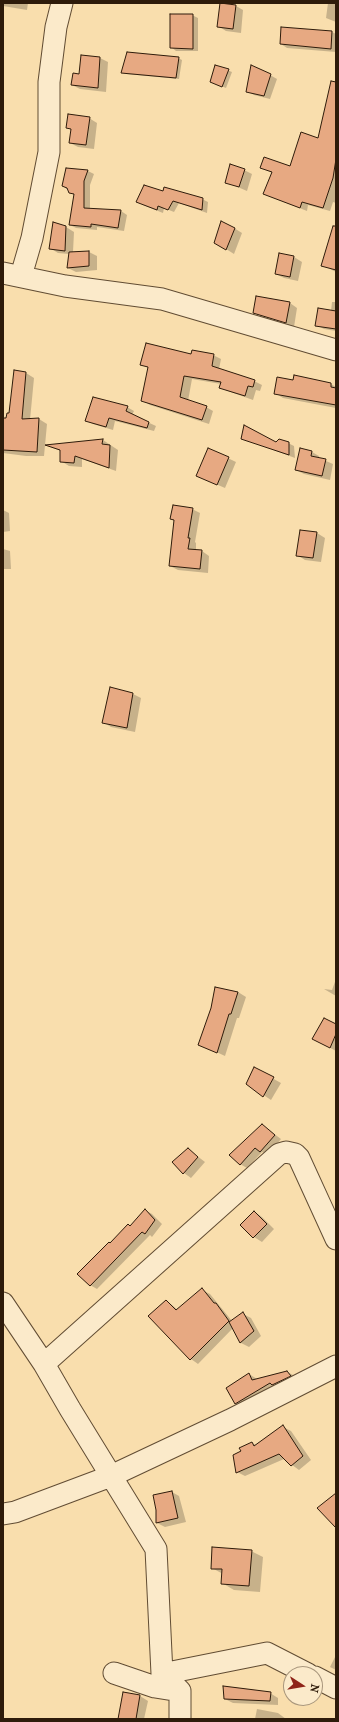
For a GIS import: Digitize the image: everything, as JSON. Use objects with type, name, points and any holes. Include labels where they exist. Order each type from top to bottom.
[{"type":"street","points":[[62,3],[56,27],[49,82],[49,152],[32,238],[12,274],[65,286],[162,299],[336,350]]},
{"type":"street","points":[[44,1364],[279,1154],[286,1152],[295,1154],[299,1158],[336,1239]]},
{"type":"street","points":[[3,1303],[44,1364],[156,1549],[162,1674],[180,1691],[180,1719]]},
{"type":"street","points":[[3,1514],[15,1512],[111,1476],[244,1414],[336,1366]]},
{"type":"street","points":[[162,1674],[267,1653],[292,1666]]},
{"type":"street","points":[[114,1673],[155,1687],[180,1691]]},
{"type":"street","points":[[323,1681],[336,1688]]},
{"type":"building","points":[[220,3],[236,5],[233,29],[217,27]]},
{"type":"building","points":[[170,14],[193,14],[193,49],[170,48]]},
{"type":"building","points":[[281,27],[332,31],[331,49],[280,44]]},
{"type":"building","points":[[127,52],[179,57],[176,78],[121,73]]},
{"type":"building","points":[[81,55],[100,57],[98,88],[71,85],[73,73],[79,74]]},
{"type":"building","points":[[215,65],[229,69],[222,87],[210,82]]},
{"type":"building","points":[[251,65],[271,74],[264,96],[246,92]]},
{"type":"building","points":[[331,81],[336,82],[336,159],[333,178],[323,208],[302,202],[300,208],[263,194],[272,172],[260,168],[264,157],[290,166],[301,132],[318,138]]},
{"type":"building","points":[[68,114],[90,117],[86,145],[69,143],[71,129],[66,128]]},
{"type":"building","points":[[230,164],[245,169],[239,187],[225,183]]},
{"type":"building","points":[[66,168],[88,170],[84,181],[84,208],[121,210],[118,228],[91,224],[91,227],[69,225],[74,194],[69,193],[67,188],[62,186]]},
{"type":"building","points":[[144,185],[163,191],[164,187],[203,198],[202,210],[173,201],[168,210],[158,206],[157,210],[136,202]]},
{"type":"building","points":[[221,221],[235,228],[226,250],[214,243]]},
{"type":"building","points":[[53,222],[66,226],[65,251],[49,249]]},
{"type":"building","points":[[333,226],[336,226],[336,270],[321,266]]},
{"type":"building","points":[[89,251],[89,266],[67,268],[69,252]]},
{"type":"building","points":[[279,253],[294,256],[290,277],[275,274]]},
{"type":"building","points":[[256,296],[290,302],[286,323],[253,313]]},
{"type":"building","points":[[318,308],[336,311],[336,329],[315,326]]},
{"type":"building","points":[[146,343],[191,354],[192,350],[214,354],[212,366],[255,380],[253,387],[248,386],[245,396],[219,388],[221,382],[184,376],[180,397],[207,406],[202,420],[141,401],[148,367],[140,365]]},
{"type":"building","points":[[14,370],[26,372],[22,419],[39,418],[37,452],[3,450],[3,418],[6,418],[7,413],[9,413]]},
{"type":"building","points":[[294,375],[331,383],[331,387],[336,388],[336,405],[274,394],[277,377],[293,380]]},
{"type":"building","points":[[93,397],[128,406],[126,411],[149,422],[147,428],[109,418],[106,427],[85,421]]},
{"type":"building","points":[[244,425],[276,442],[279,439],[289,442],[289,455],[241,439]]},
{"type":"building","points":[[103,439],[102,444],[110,445],[109,468],[75,456],[74,463],[60,462],[60,450],[45,445]]},
{"type":"building","points":[[208,448],[229,457],[217,485],[196,476]]},
{"type":"building","points":[[300,448],[312,451],[311,456],[326,459],[322,476],[295,470]]},
{"type":"building","points":[[173,505],[193,508],[188,538],[190,538],[188,549],[202,550],[200,569],[169,566],[174,520],[170,519]]},
{"type":"building","points":[[300,530],[317,532],[313,558],[296,556]]},
{"type":"building","points":[[110,687],[133,693],[127,728],[102,723]]},
{"type":"building","points":[[215,987],[238,992],[231,1014],[229,1014],[217,1053],[198,1045],[211,1008]]},
{"type":"building","points":[[324,1018],[336,1024],[336,1034],[330,1048],[312,1039]]},
{"type":"building","points":[[254,1067],[274,1077],[263,1097],[246,1084]]},
{"type":"building","points":[[262,1124],[275,1135],[260,1152],[255,1148],[240,1165],[229,1155]]},
{"type":"building","points":[[188,1148],[198,1157],[183,1174],[172,1162]]},
{"type":"building","points":[[145,1209],[155,1220],[145,1234],[142,1232],[90,1286],[77,1274],[128,1224],[130,1226]]},
{"type":"building","points":[[254,1211],[267,1224],[253,1238],[240,1225]]},
{"type":"building","points":[[202,1288],[214,1303],[216,1303],[229,1321],[190,1360],[148,1316],[166,1300],[176,1310]]},
{"type":"building","points":[[243,1312],[254,1331],[240,1343],[229,1322]]},
{"type":"building","points":[[287,1371],[291,1376],[272,1385],[270,1383],[235,1404],[226,1388],[249,1373],[252,1380]]},
{"type":"building","points":[[283,1425],[303,1456],[291,1466],[279,1454],[236,1473],[233,1455],[241,1451],[239,1448],[252,1442],[254,1446]]},
{"type":"building","points":[[172,1491],[178,1518],[156,1523],[156,1510],[153,1495]]},
{"type":"building","points":[[336,1493],[336,1528],[317,1508]]},
{"type":"building","points":[[212,1547],[252,1550],[249,1586],[221,1584],[222,1569],[211,1569]]},
{"type":"building","points":[[223,1686],[271,1692],[270,1701],[224,1699]]},
{"type":"building","points":[[123,1692],[140,1695],[136,1719],[118,1719]]}]
